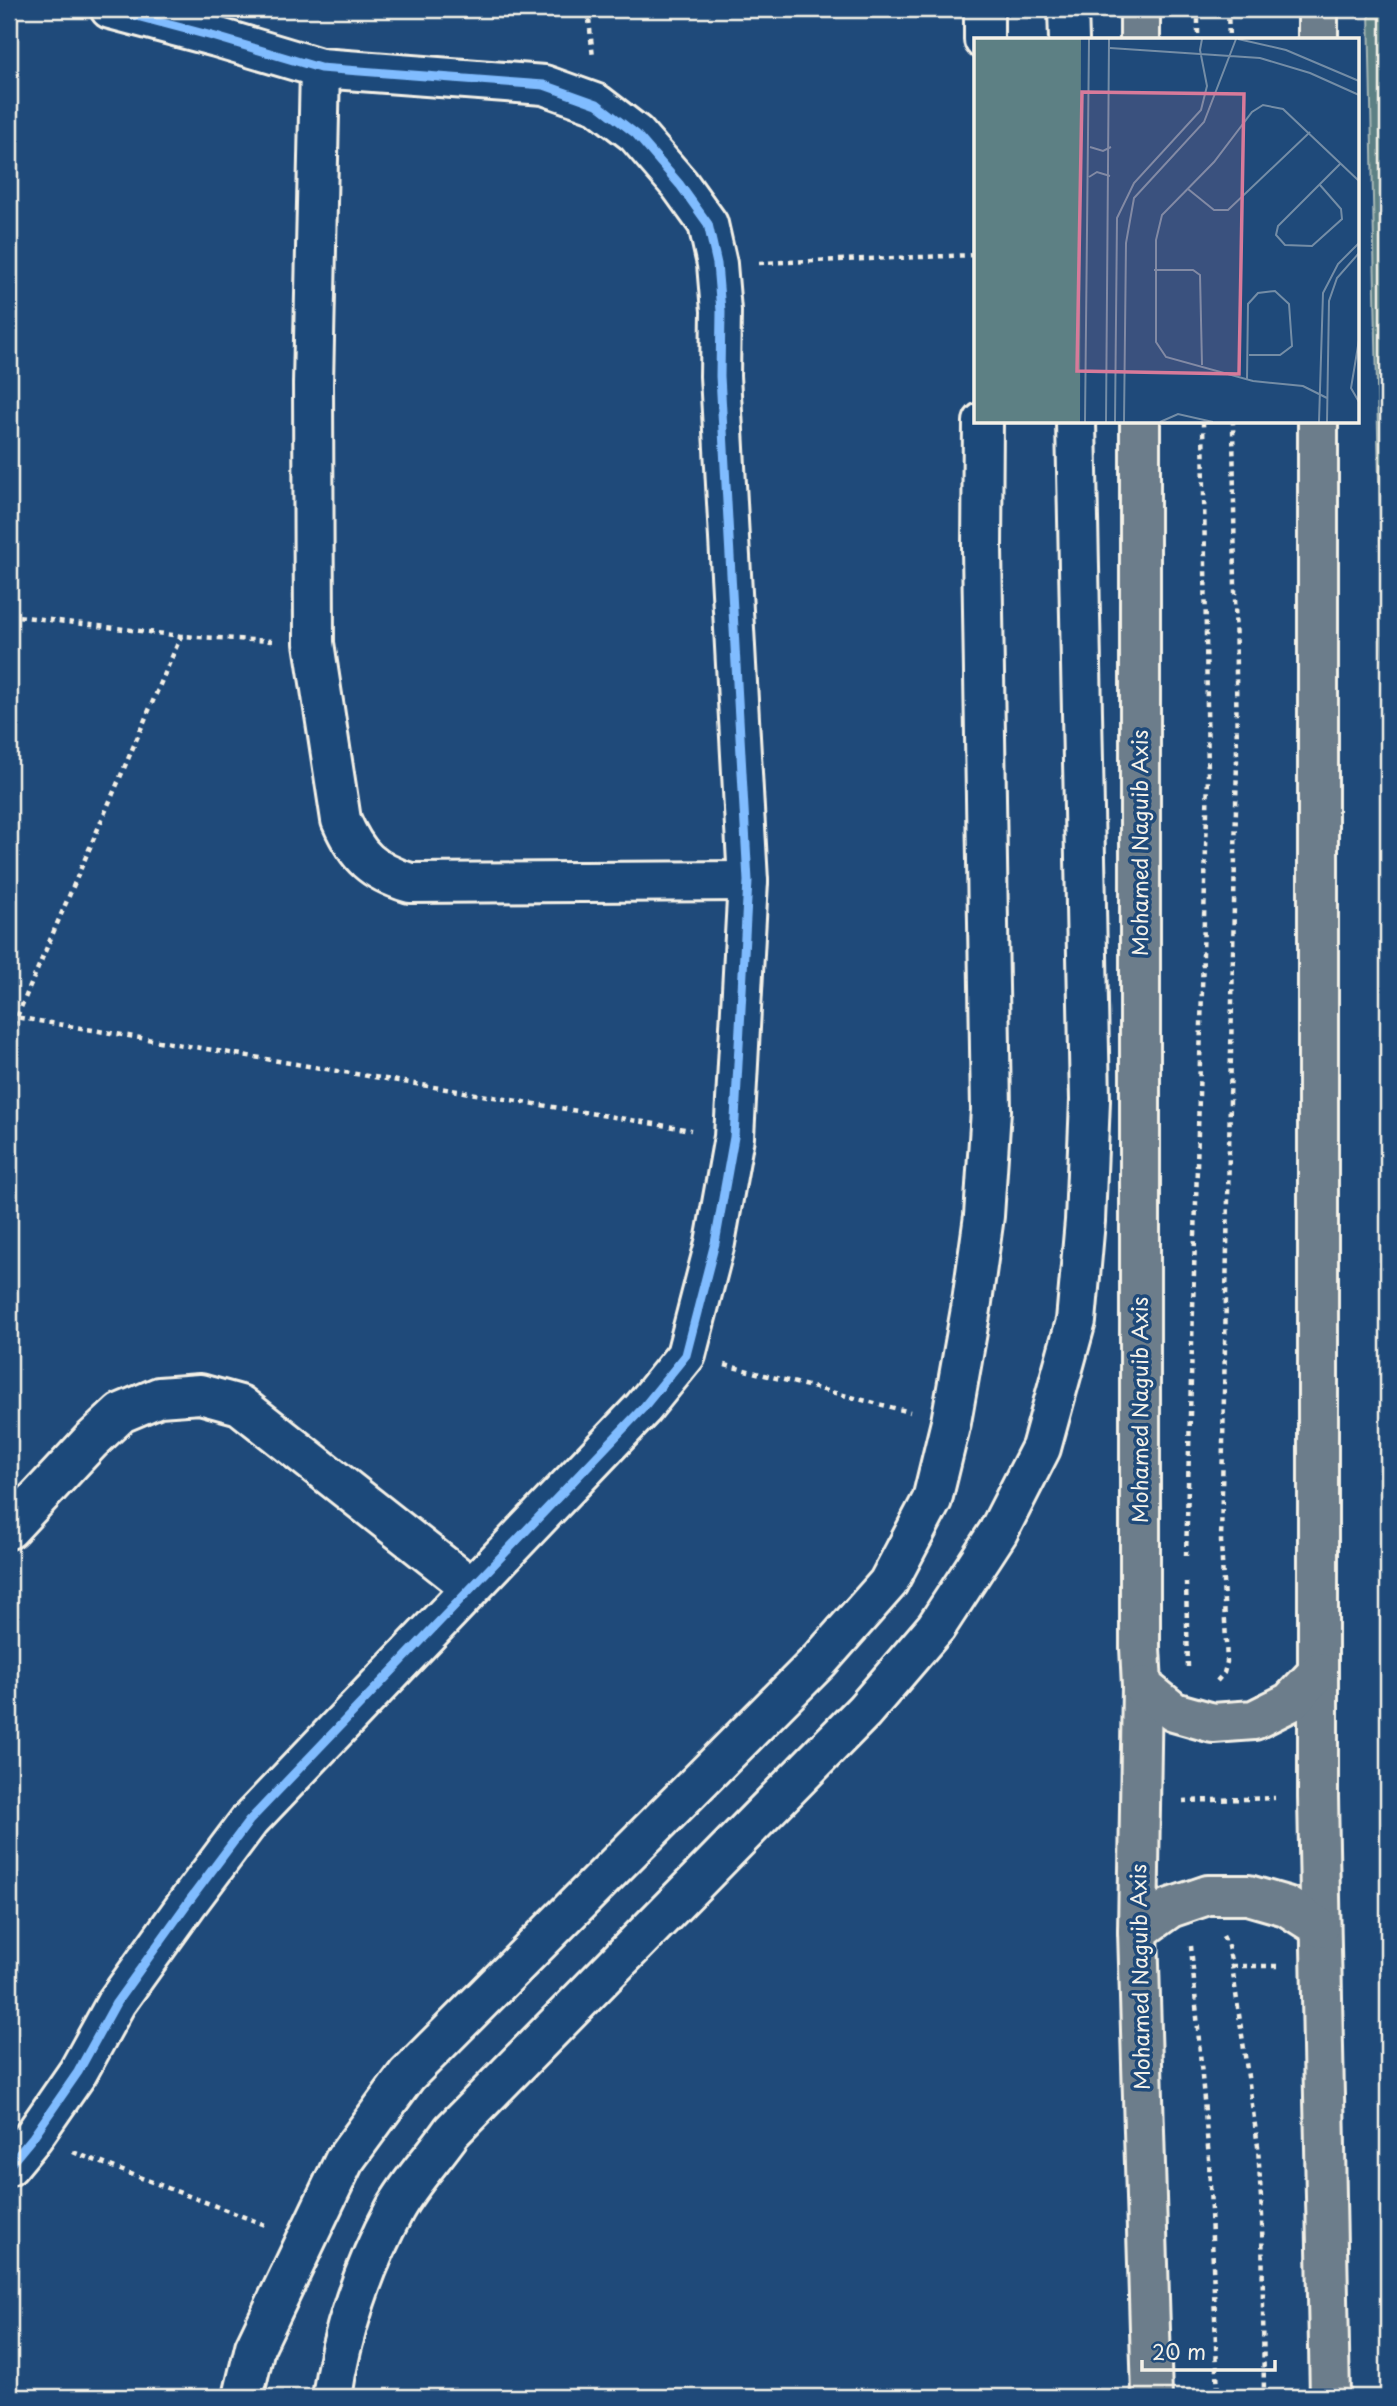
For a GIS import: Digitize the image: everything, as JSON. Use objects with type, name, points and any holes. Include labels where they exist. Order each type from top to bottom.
[{"type":"main road","points":[[1140,9],[1140,38]]},
{"type":"main road","points":[[1318,9],[1318,38]]},
{"type":"main road","name":"Mohamed Naguib Axis","points":[[1140,424],[1142,1686],[1138,1931],[1152,2397]]},
{"type":"main road","points":[[1318,424],[1318,1797],[1330,2397]]},
{"type":"main road","points":[[1142,1686],[1174,1712],[1213,1723],[1254,1720],[1290,1702],[1318,1672]]},
{"type":"main road","points":[[1138,1931],[1170,1908],[1208,1895],[1248,1895],[1286,1906],[1319,1927]]},
{"type":"street","points":[[9,2166],[33,2137],[78,2072],[116,2003],[249,1821],[643,1408],[686,1355],[715,1243],[734,1137],[748,881],[720,376],[721,311],[718,264],[708,224],[680,185],[636,134],[597,104],[544,85],[320,68],[110,9]]},
{"type":"street","points":[[984,9],[984,38]]},
{"type":"street","points":[[1068,9],[1069,38]]},
{"type":"street","points":[[320,68],[313,383],[314,643],[341,820],[351,843],[366,862],[386,876],[410,883],[748,881]]},
{"type":"street","points":[[243,2397],[255,2347],[344,2161],[407,2075],[820,1660],[888,1583],[932,1500],[951,1422],[984,1216],[991,1110],[982,424]]},
{"type":"street","points":[[332,2397],[337,2362],[368,2265],[396,2207],[453,2131],[864,1711],[936,1628],[998,1532],[1041,1448],[1076,1321],[1085,1221],[1090,1100],[1076,424]]},
{"type":"street","points":[[9,1529],[91,1441],[121,1413],[159,1397],[200,1394],[240,1405],[471,1587]]},
{"type":"path","points":[[1198,9],[1198,38]]},
{"type":"path","points":[[1228,9],[1229,38]]},
{"type":"path","points":[[718,264],[974,255]]},
{"type":"path","points":[[1185,1561],[1208,777],[1203,424]]},
{"type":"path","points":[[1205,1683],[1216,1681],[1224,1673],[1227,1662],[1221,1541],[1237,758],[1233,424]]},
{"type":"path","points":[[9,615],[181,636],[314,643]]},
{"type":"path","points":[[9,1045],[16,1019],[181,636]]},
{"type":"path","points":[[9,1016],[734,1137]]},
{"type":"path","points":[[686,1355],[951,1422]]},
{"type":"path","points":[[1186,1573],[1188,1669],[1195,1679]]},
{"type":"path","points":[[1140,1802],[1318,1797]]},
{"type":"path","points":[[1212,1929],[1223,1935],[1228,1946],[1258,2146],[1262,2216],[1264,2397]]},
{"type":"path","points":[[1192,1939],[1190,1951],[1209,2159],[1218,2397]]},
{"type":"path","points":[[33,2137],[305,2240]]},
{"type":"green space","points":[[1369,9],[1388,9],[1388,904]]},
{"type":"cycle path","points":[[9,2166],[33,2137],[78,2072],[116,2003],[249,1821],[643,1408],[686,1355],[715,1243],[734,1137],[748,881],[720,376],[721,311],[717,264],[708,224],[680,185],[636,134],[597,104],[544,85],[320,68],[110,9]]}]
